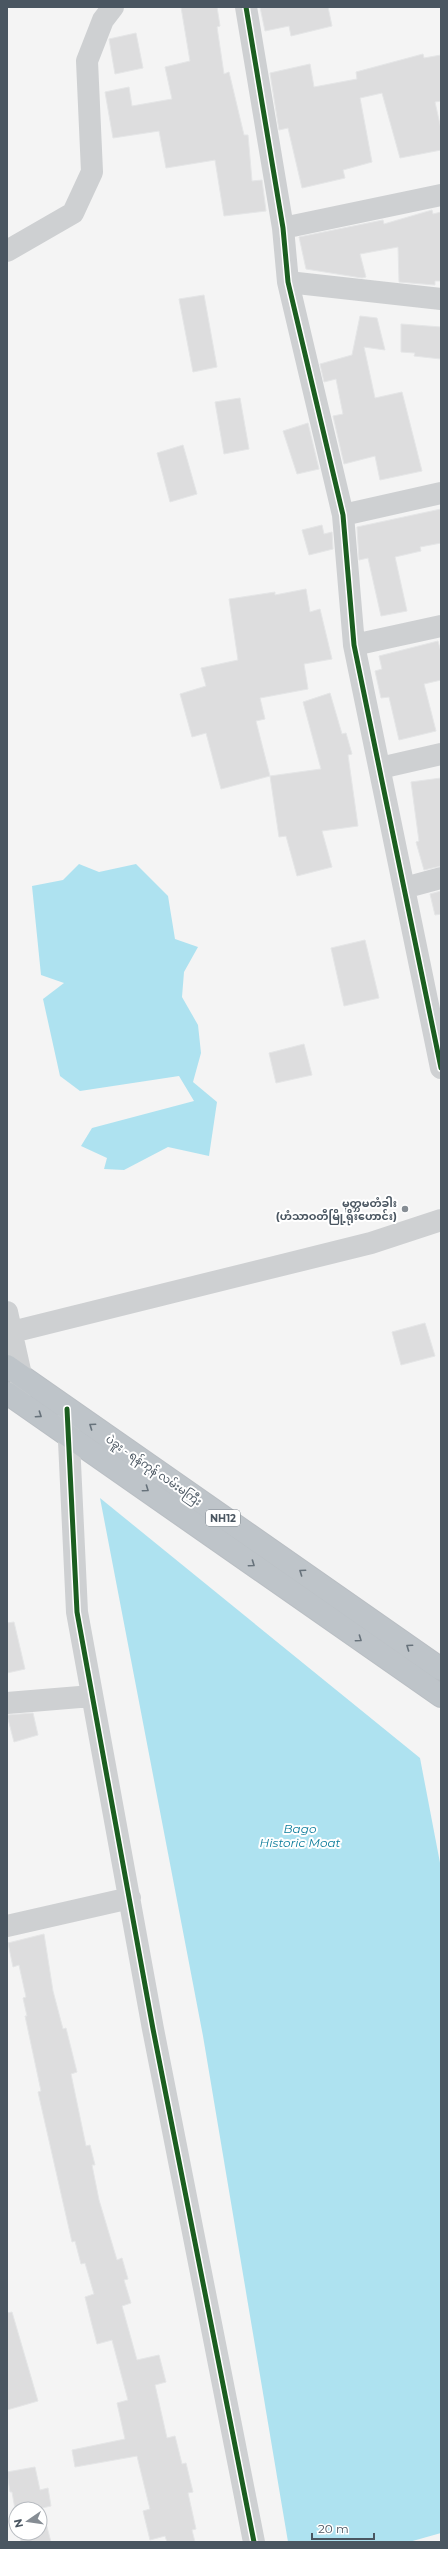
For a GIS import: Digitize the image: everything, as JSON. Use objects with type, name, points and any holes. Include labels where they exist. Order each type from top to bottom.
[{"type":"highway","name":"ပဲခူး - ရန်ကုန် လမ်းမကြီး","points":[[14,1370],[67,1409],[441,1669]]},
{"type":"highway","name":"ပဲခူး - ရန်ကုန် လမ်းမကြီး","points":[[14,1398],[68,1434],[441,1696]]},
{"type":"street","points":[[7,251],[73,213],[92,172],[87,61],[103,20],[113,7]]},
{"type":"street","points":[[246,7],[283,228],[288,282],[343,515],[354,645],[441,1068]]},
{"type":"street","points":[[283,228],[441,195]]},
{"type":"street","points":[[288,282],[441,299]]},
{"type":"street","points":[[343,515],[441,493]]},
{"type":"street","points":[[354,645],[441,626]]},
{"type":"street","points":[[380,768],[441,754]]},
{"type":"street","points":[[404,888],[441,878]]},
{"type":"street","points":[[14,1398],[14,1370],[9,1322],[371,1242],[441,1220]]},
{"type":"street","points":[[67,1409],[77,1612],[153,2029],[254,2542]]},
{"type":"street","points":[[7,1703],[92,1696]]},
{"type":"street","points":[[7,1926],[130,1898]]},
{"type":"water","points":[[79,864],[99,872],[136,864],[168,896],[175,939],[198,947],[184,972],[182,997],[198,1025],[201,1053],[193,1082],[217,1102],[209,1156],[168,1147],[124,1170],[104,1169],[107,1158],[81,1146],[92,1128],[194,1101],[179,1076],[80,1091],[60,1076],[43,999],[64,983],[41,975],[32,886],[63,880]]},
{"type":"water","name":"Bago Historic Moat","points":[[100,1498],[420,1758],[441,1868],[441,2533],[409,2542],[288,2542],[203,2036]]},
{"type":"building","points":[[181,7],[217,7],[220,26],[217,27],[224,74],[229,72],[244,135],[248,135],[252,181],[262,180],[266,211],[224,216],[215,160],[166,168],[159,131],[113,138],[105,92],[129,87],[132,106],[172,99],[165,67],[190,61]]},
{"type":"building","points":[[260,7],[328,7],[332,26],[291,36],[289,26],[265,31]]},
{"type":"building","points":[[136,33],[143,68],[115,74],[109,39]]},
{"type":"building","points":[[423,54],[424,58],[441,55],[441,101],[435,102],[441,129],[441,150],[400,158],[382,93],[360,98],[372,162],[343,170],[345,178],[302,188],[288,128],[279,130],[270,73],[310,64],[314,87],[357,79],[356,72]]},
{"type":"building","points":[[432,210],[433,214],[441,212],[441,281],[435,281],[435,285],[399,282],[398,247],[360,254],[366,277],[362,278],[306,269],[299,237],[383,220],[384,224]]},
{"type":"building","points":[[204,295],[217,367],[193,372],[179,299]]},
{"type":"building","points":[[360,316],[377,318],[385,350],[364,347],[375,398],[402,392],[422,471],[380,480],[375,456],[344,464],[333,416],[343,414],[336,379],[324,382],[320,364],[352,355]]},
{"type":"building","points":[[401,324],[441,327],[441,359],[414,356],[415,353],[401,352]]},
{"type":"building","points":[[240,398],[249,449],[224,454],[215,402]]},
{"type":"building","points":[[308,423],[319,469],[297,474],[283,431]]},
{"type":"building","points":[[183,445],[197,494],[170,502],[157,453]]},
{"type":"building","points":[[441,509],[441,543],[420,547],[421,551],[395,557],[407,611],[381,616],[368,558],[359,560],[357,527]]},
{"type":"building","points":[[322,525],[324,534],[332,532],[333,549],[309,555],[302,530]]},
{"type":"building","points":[[306,589],[310,612],[320,609],[332,659],[304,664],[308,689],[260,698],[265,719],[256,721],[270,776],[221,789],[206,733],[192,737],[180,694],[206,686],[201,668],[238,660],[229,599],[275,592],[275,595]]},
{"type":"building","points":[[438,641],[441,652],[441,680],[424,684],[436,731],[399,740],[389,697],[381,698],[375,671],[382,669],[379,656]]},
{"type":"building","points":[[330,693],[342,734],[346,733],[352,754],[348,755],[358,826],[322,831],[332,867],[297,876],[286,836],[279,837],[270,776],[321,769],[303,702]]},
{"type":"building","points":[[441,778],[441,866],[424,870],[416,842],[419,841],[411,782]]},
{"type":"building","points":[[441,891],[441,914],[435,915],[430,894]]},
{"type":"building","points":[[365,940],[379,998],[344,1006],[331,948]]},
{"type":"building","points":[[304,1044],[312,1075],[276,1083],[269,1053]]},
{"type":"building","points":[[425,1323],[435,1356],[401,1365],[392,1332]]},
{"type":"building","points":[[14,1622],[25,1669],[7,1673],[7,1623]]},
{"type":"building","points":[[33,1713],[38,1735],[14,1742],[7,1715]]},
{"type":"building","points":[[44,1934],[53,1991],[63,2029],[66,2028],[77,2072],[71,2074],[86,2146],[90,2145],[95,2165],[92,2165],[99,2200],[117,2260],[122,2258],[128,2279],[124,2280],[131,2303],[122,2306],[137,2360],[159,2355],[166,2382],[155,2385],[167,2438],[175,2436],[182,2464],[186,2463],[193,2492],[188,2493],[196,2529],[192,2530],[195,2542],[167,2542],[165,2536],[150,2540],[143,2511],[150,2509],[137,2456],[75,2467],[72,2450],[125,2439],[117,2403],[128,2400],[112,2340],[97,2344],[85,2297],[94,2294],[85,2263],[81,2264],[75,2241],[72,2242],[38,2092],[41,2091],[25,2016],[27,2016],[23,1998],[26,1997],[19,1965],[13,1967],[8,1943]]},
{"type":"building","points":[[12,2312],[38,2401],[7,2410],[7,2313]]},
{"type":"building","points":[[35,2467],[40,2490],[48,2488],[51,2506],[48,2507],[48,2501],[14,2501],[12,2492],[10,2492],[7,2472]]},
{"type":"building","points":[[48,2531],[51,2542],[21,2542],[48,2541]]},
{"type":"cycle path","points":[[246,7],[283,228],[288,282],[343,515],[354,645],[441,1068]]},
{"type":"cycle path","points":[[67,1409],[77,1612],[153,2029],[254,2542]]},
{"type":"place","name":"မုတ္တမတံခါး (ဟံသာဝတီမြို့ရိုးဟောင်း)","points":[[405,1209]]}]
